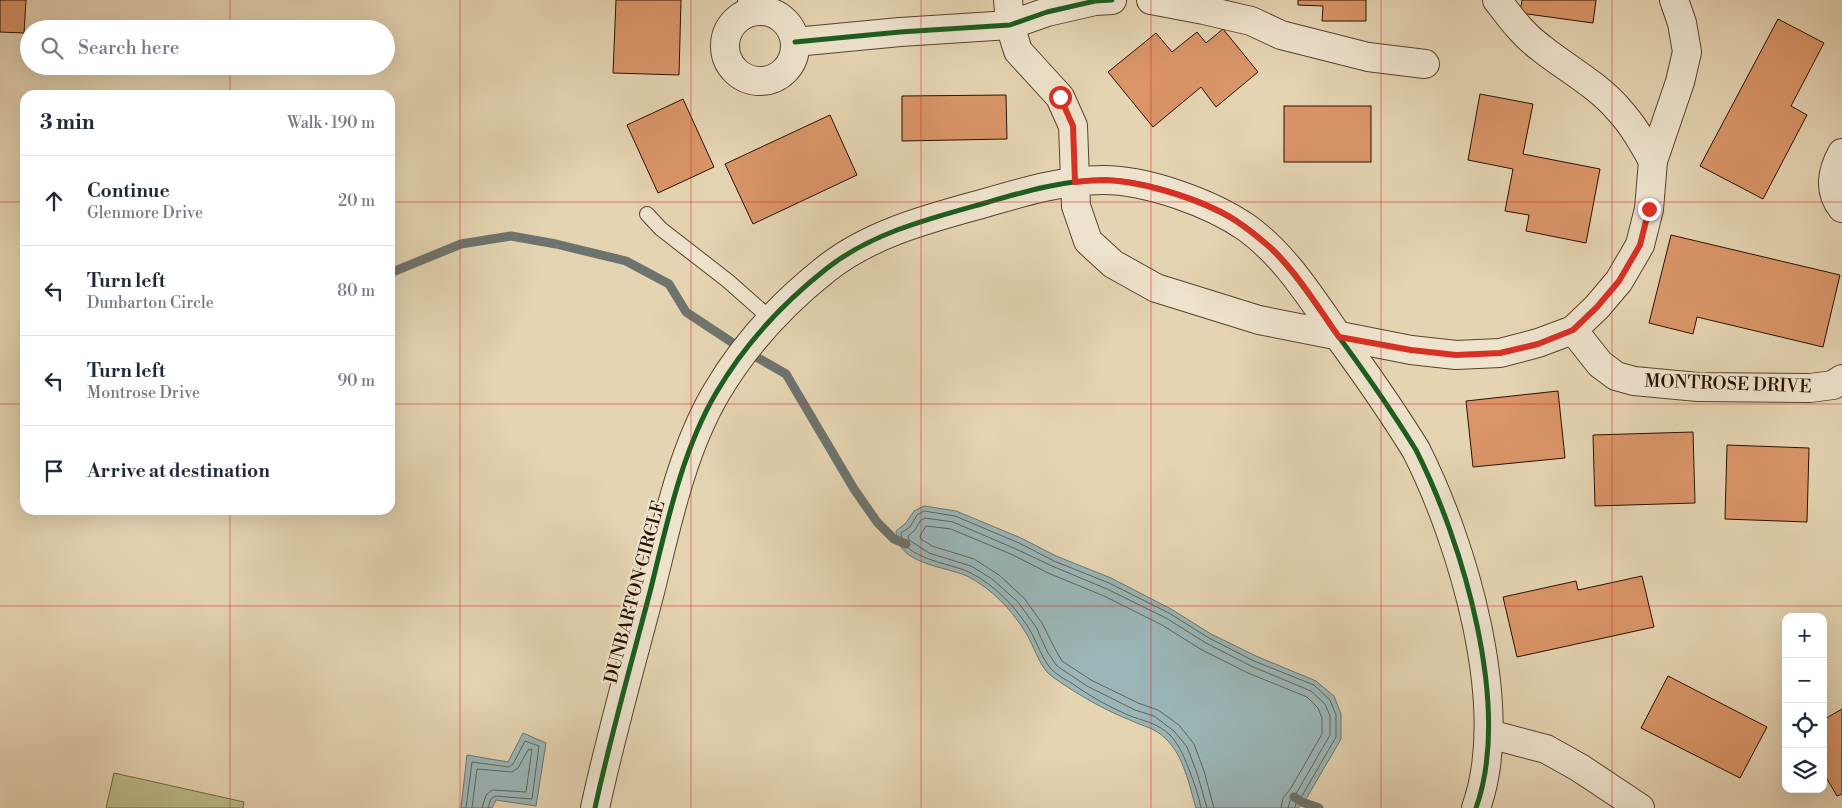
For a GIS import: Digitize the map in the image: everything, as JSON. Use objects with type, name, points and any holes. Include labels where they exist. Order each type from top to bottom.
[{"type":"street","points":[[795,42],[900,32],[1009,13],[1047,12],[1095,1],[1112,0]]},
{"type":"street","points":[[1151,0],[1204,10],[1252,11],[1281,35],[1368,57],[1425,64]]},
{"type":"street","points":[[1497,0],[1518,28],[1539,47],[1603,94],[1619,109],[1642,140],[1653,161]]},
{"type":"street","points":[[1009,13],[1018,51],[1060,97],[1073,126],[1076,206],[1088,242],[1113,264],[1156,288],[1259,320],[1411,350],[1456,355],[1500,353],[1538,344],[1573,330],[1597,307],[1619,281],[1640,245],[1649,209],[1653,161],[1680,82],[1687,52],[1682,23],[1674,0]]},
{"type":"street","points":[[748,6],[775,14],[785,20],[792,30],[795,53],[791,64],[774,78],[763,81],[752,80],[742,76],[733,69],[727,59],[725,48],[726,36],[731,25],[748,6]]},
{"type":"street","points":[[1842,153],[1834,168],[1832,187],[1842,208]]},
{"type":"street","name":"DUNBARTON CIRCLE","points":[[595,808],[607,752],[674,497],[699,425],[717,392],[750,342],[771,319],[827,267],[856,249],[883,236],[941,215],[1020,193],[1075,182],[1105,180],[1140,184],[1181,196],[1220,211],[1248,229],[1273,250],[1302,285],[1416,450],[1434,486],[1466,576],[1478,631],[1486,683],[1489,734],[1487,766],[1476,808]]},
{"type":"street","name":"MONTROSE DRIVE","points":[[1573,330],[1600,364],[1616,376],[1634,381],[1698,387],[1810,388],[1833,385],[1842,379]]},
{"type":"street","points":[[1489,734],[1546,749],[1580,768],[1640,808]]},
{"type":"lane","points":[[647,214],[661,229],[728,281],[771,319]]},
{"type":"green space","points":[[114,773],[244,802],[243,808],[106,808]]},
{"type":"water","points":[[924,506],[956,511],[1021,538],[1056,556],[1111,578],[1171,609],[1211,634],[1256,656],[1316,681],[1334,696],[1341,714],[1341,739],[1306,799],[1298,808],[1196,808],[1182,762],[1162,735],[1096,704],[1050,674],[1041,664],[1026,633],[1014,616],[1000,600],[976,581],[967,576],[923,562],[904,551],[898,542],[896,531],[906,523],[914,511]]},
{"type":"water","points":[[523,733],[546,743],[536,806],[496,800],[492,808],[461,808],[467,755],[508,762]]},
{"type":"building","points":[[0,0],[26,0],[25,20],[20,20],[20,33],[0,32]]},
{"type":"building","points":[[616,0],[681,0],[679,75],[613,73]]},
{"type":"building","points":[[1298,0],[1366,0],[1366,21],[1322,21],[1323,6],[1298,5]]},
{"type":"building","points":[[1522,0],[1596,0],[1593,23],[1520,13]]},
{"type":"building","points":[[1778,19],[1824,43],[1791,106],[1807,115],[1763,199],[1700,166]]},
{"type":"building","points":[[1223,29],[1258,72],[1216,107],[1201,87],[1153,127],[1108,72],[1156,33],[1172,52],[1197,32],[1206,43]]},
{"type":"building","points":[[1480,94],[1533,104],[1523,154],[1600,169],[1586,243],[1526,231],[1529,215],[1505,211],[1513,169],[1468,160]]},
{"type":"building","points":[[1006,95],[1007,139],[902,141],[902,96]]},
{"type":"building","points":[[683,99],[714,167],[658,193],[627,125]]},
{"type":"building","points":[[1284,106],[1371,106],[1371,162],[1284,162]]},
{"type":"building","points":[[830,115],[857,175],[753,224],[725,164]]},
{"type":"building","points":[[1671,235],[1840,275],[1823,347],[1697,317],[1693,334],[1649,323]]},
{"type":"building","points":[[1558,391],[1565,458],[1473,467],[1466,401]]},
{"type":"building","points":[[1693,432],[1695,503],[1595,506],[1593,435]]},
{"type":"building","points":[[1727,445],[1809,448],[1807,522],[1725,519]]},
{"type":"building","points":[[1642,576],[1654,627],[1517,657],[1503,597],[1576,581],[1578,590]]},
{"type":"building","points":[[1668,676],[1767,727],[1740,778],[1641,728]]},
{"type":"building","points":[[1842,709],[1842,794],[1837,796],[1827,779],[1827,718]]},
{"type":"waterway","points":[[395,271],[461,244],[511,236],[556,244],[626,261],[669,284],[686,312],[739,347],[786,374],[854,489],[877,522],[894,539],[906,544]]},
{"type":"waterway","points":[[1294,797],[1319,808]]},
{"type":"cycle path","points":[[795,42],[900,32],[1010,25],[1047,12],[1095,1],[1112,0]]},
{"type":"cycle path","points":[[595,808],[677,488],[704,415],[739,358],[765,326],[810,282],[844,256],[882,236],[923,221],[1028,191],[1058,184],[1103,180],[1139,184],[1197,202],[1232,219],[1260,238],[1304,288],[1376,388],[1416,450],[1434,488],[1450,531],[1465,578],[1477,626],[1485,675],[1488,723],[1486,767],[1476,808]]},
{"type":"route","points":[[1060,97],[1073,126],[1075,182],[1105,180],[1140,184],[1181,196],[1220,211],[1248,229],[1273,250],[1302,285],[1339,337],[1411,350],[1456,355],[1500,353],[1538,344],[1573,330],[1597,307],[1619,281],[1640,245],[1649,209]]}]
